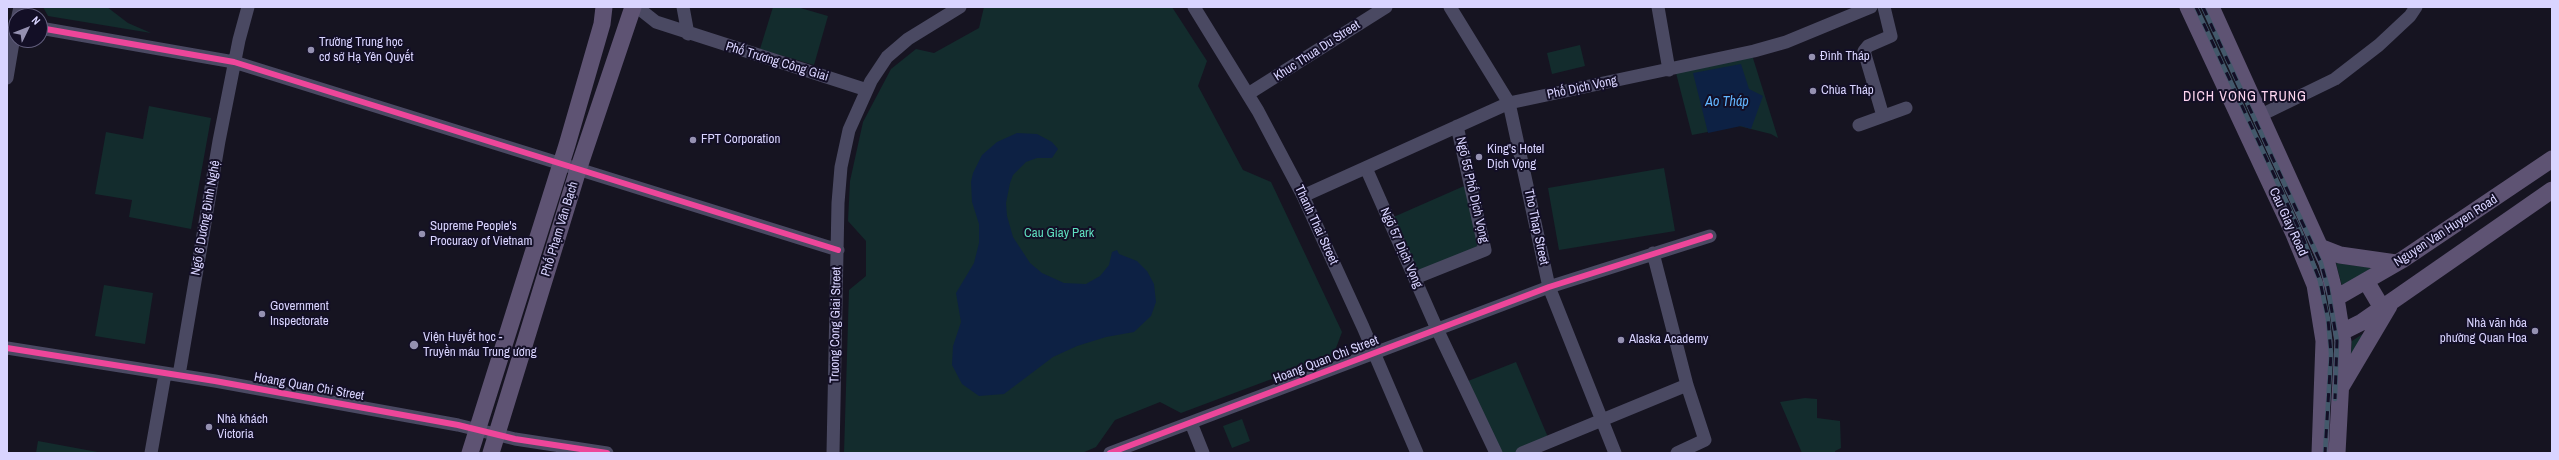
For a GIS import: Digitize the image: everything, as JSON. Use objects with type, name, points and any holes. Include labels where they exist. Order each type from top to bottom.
[{"type":"main road","name":"Phố Phạm Văn Bạch","points":[[470,453],[560,164],[602,24],[604,7]]},
{"type":"main road","name":"Phố Phạm Văn Bạch","points":[[491,453],[578,170],[633,7]]},
{"type":"main road","name":"Cau Giay Road","points":[[2188,7],[2305,258],[2320,304],[2324,341],[2320,453]]},
{"type":"main road","name":"Cau Giay Road","points":[[2211,7],[2322,248],[2336,298],[2342,332],[2337,453]]},
{"type":"main road","points":[[602,24],[625,31]]},
{"type":"main road","points":[[2260,163],[2279,154]]},
{"type":"main road","name":"Nguyen Van Huyen Road","points":[[2336,298],[2396,264],[2552,160]]},
{"type":"main road","name":"Nguyen Van Huyen Road","points":[[2342,332],[2387,304],[2552,190]]},
{"type":"main road","points":[[2322,248],[2340,255],[2396,264]]},
{"type":"main road","points":[[2340,388],[2387,304],[2366,281]]},
{"type":"street","name":"Ngõ 6 Dương Đình Nghệ","points":[[180,375],[234,62],[248,7]]},
{"type":"street","name":"Phố Trương Công Giai","points":[[637,7],[656,22],[688,34],[867,90]]},
{"type":"street","points":[[683,7],[688,34]]},
{"type":"street","name":"Truong Cong Giai Street","points":[[833,453],[841,167],[849,130],[867,90],[881,64],[893,50],[960,7]]},
{"type":"street","name":"Thanh Thai Street","points":[[1194,7],[1248,94],[1303,196],[1374,353],[1416,453]]},
{"type":"street","name":"Khuc Thua Du Street","points":[[1248,94],[1386,7]]},
{"type":"street","name":"Tho Thap Street","points":[[1450,7],[1509,103],[1549,287],[1600,421],[1615,453]]},
{"type":"street","points":[[1658,7],[1669,70]]},
{"type":"street","name":"Phố Dịch Vọng","points":[[1303,196],[1509,103],[1669,70],[1786,42],[1872,7]]},
{"type":"street","points":[[1883,116],[1864,51],[1868,46],[1891,36],[1884,7]]},
{"type":"street","points":[[2261,115],[2336,79],[2379,45],[2410,16],[2416,7]]},
{"type":"street","points":[[48,29],[234,62],[838,250]]},
{"type":"street","points":[[7,78],[12,48]]},
{"type":"street","points":[[1859,125],[1906,108]]},
{"type":"street","name":"Ngõ 55 Phố Dịch Vọng","points":[[1415,278],[1485,250],[1457,126]]},
{"type":"street","name":"Ngõ 57 Dịch Vọng","points":[[1366,168],[1437,329],[1496,453]]},
{"type":"street","name":"Hoang Quan Chi Street","points":[[1110,453],[1549,287],[1710,236]]},
{"type":"street","points":[[1653,253],[1687,385],[1705,440],[1677,453]]},
{"type":"street","name":"Hoang Quan Chi Street","points":[[7,348],[165,374],[180,375],[606,453]]},
{"type":"street","points":[[151,453],[165,374]]},
{"type":"street","points":[[1522,453],[1687,385]]},
{"type":"street","points":[[1191,423],[1203,453]]},
{"type":"green space","points":[[107,7],[128,23],[151,33],[48,16],[48,8],[44,8]]},
{"type":"green space","points":[[773,7],[797,7],[828,16],[814,65],[760,49]]},
{"type":"green space","name":"Cau Giay Park","points":[[984,7],[1172,7],[1207,61],[1198,86],[1243,170],[1271,182],[1342,332],[1333,356],[1181,413],[1160,402],[1115,420],[1096,447],[1082,453],[844,453],[849,290],[866,276],[866,241],[848,221],[850,181],[863,122],[891,69],[916,49],[934,53],[979,28]]},
{"type":"green space","points":[[1580,45],[1585,66],[1552,74],[1547,53]]},
{"type":"green space","points":[[1752,55],[1778,138],[1771,134],[1739,126],[1692,135],[1676,73]]},
{"type":"green space","points":[[149,106],[211,118],[191,229],[129,217],[132,200],[95,194],[106,132],[143,139]]},
{"type":"green space","points":[[1664,168],[1675,231],[1559,250],[1548,188]]},
{"type":"green space","points":[[1471,183],[1486,246],[1415,278],[1389,219]]},
{"type":"green space","points":[[2336,263],[2372,268],[2342,286]]},
{"type":"green space","points":[[104,285],[153,293],[145,344],[95,336]]},
{"type":"green space","points":[[2367,331],[2350,362],[2352,341]]},
{"type":"green space","points":[[1516,362],[1550,442],[1522,453],[1496,453],[1463,383]]},
{"type":"green space","points":[[1805,398],[1817,399],[1817,418],[1840,421],[1841,448],[1835,451],[1835,453],[1802,453],[1780,402]]},
{"type":"green space","points":[[1242,419],[1250,441],[1232,448],[1223,426]]},
{"type":"green space","points":[[38,441],[103,453],[36,453]]},
{"type":"water","name":"Ao Tháp","points":[[1741,64],[1749,89],[1763,96],[1751,129],[1741,126],[1708,133],[1693,73]]},
{"type":"water","points":[[1017,133],[1037,134],[1052,142],[1058,149],[1052,158],[1037,158],[1026,162],[1013,175],[1010,183],[1006,203],[1007,216],[1013,237],[1030,263],[1042,273],[1064,283],[1086,284],[1100,276],[1109,265],[1112,252],[1117,250],[1119,254],[1137,261],[1147,271],[1154,284],[1156,302],[1151,316],[1134,332],[1106,337],[1077,346],[1053,357],[1004,394],[979,396],[962,384],[952,365],[953,346],[961,322],[956,293],[974,263],[979,243],[979,224],[972,202],[971,182],[973,173],[982,155],[997,142]]},
{"type":"railway","points":[[2196,7],[2301,233],[2320,281],[2328,319],[2331,354],[2325,453]]},
{"type":"railway","points":[[2203,7],[2321,263],[2328,288],[2337,341],[2335,399]]},
{"type":"cycle path","points":[[48,29],[234,62],[838,250]]},
{"type":"cycle path","points":[[1110,453],[1549,287],[1710,236]]},
{"type":"cycle path","points":[[7,348],[215,381],[458,425],[515,439],[607,453]]},
{"type":"place","name":"Trường Trung học cơ sở Hạ Yên Quyết","points":[[311,50]]},
{"type":"place","name":"Đình Tháp","points":[[1812,57]]},
{"type":"place","name":"Chùa Tháp","points":[[1813,91]]},
{"type":"place","name":"FPT Corporation","points":[[693,140]]},
{"type":"place","name":"King's Hotel Dịch Vọng","points":[[1479,157]]},
{"type":"place","name":"Supreme People's Procuracy of Vietnam","points":[[422,234]]},
{"type":"place","name":"Government Inspectorate","points":[[262,314]]},
{"type":"place","name":"Nhà văn hóa phường Quan Hoa","points":[[2535,331]]},
{"type":"place","name":"Alaska Academy","points":[[1621,340]]},
{"type":"place","name":"Viện Huyết học - Truyền máu Trung ương","points":[[414,345]]},
{"type":"place","name":"Nhà khách Victoria","points":[[209,427]]},
{"type":"district","name":"DICH VONG TRUNG","points":[[2245,97]]}]
